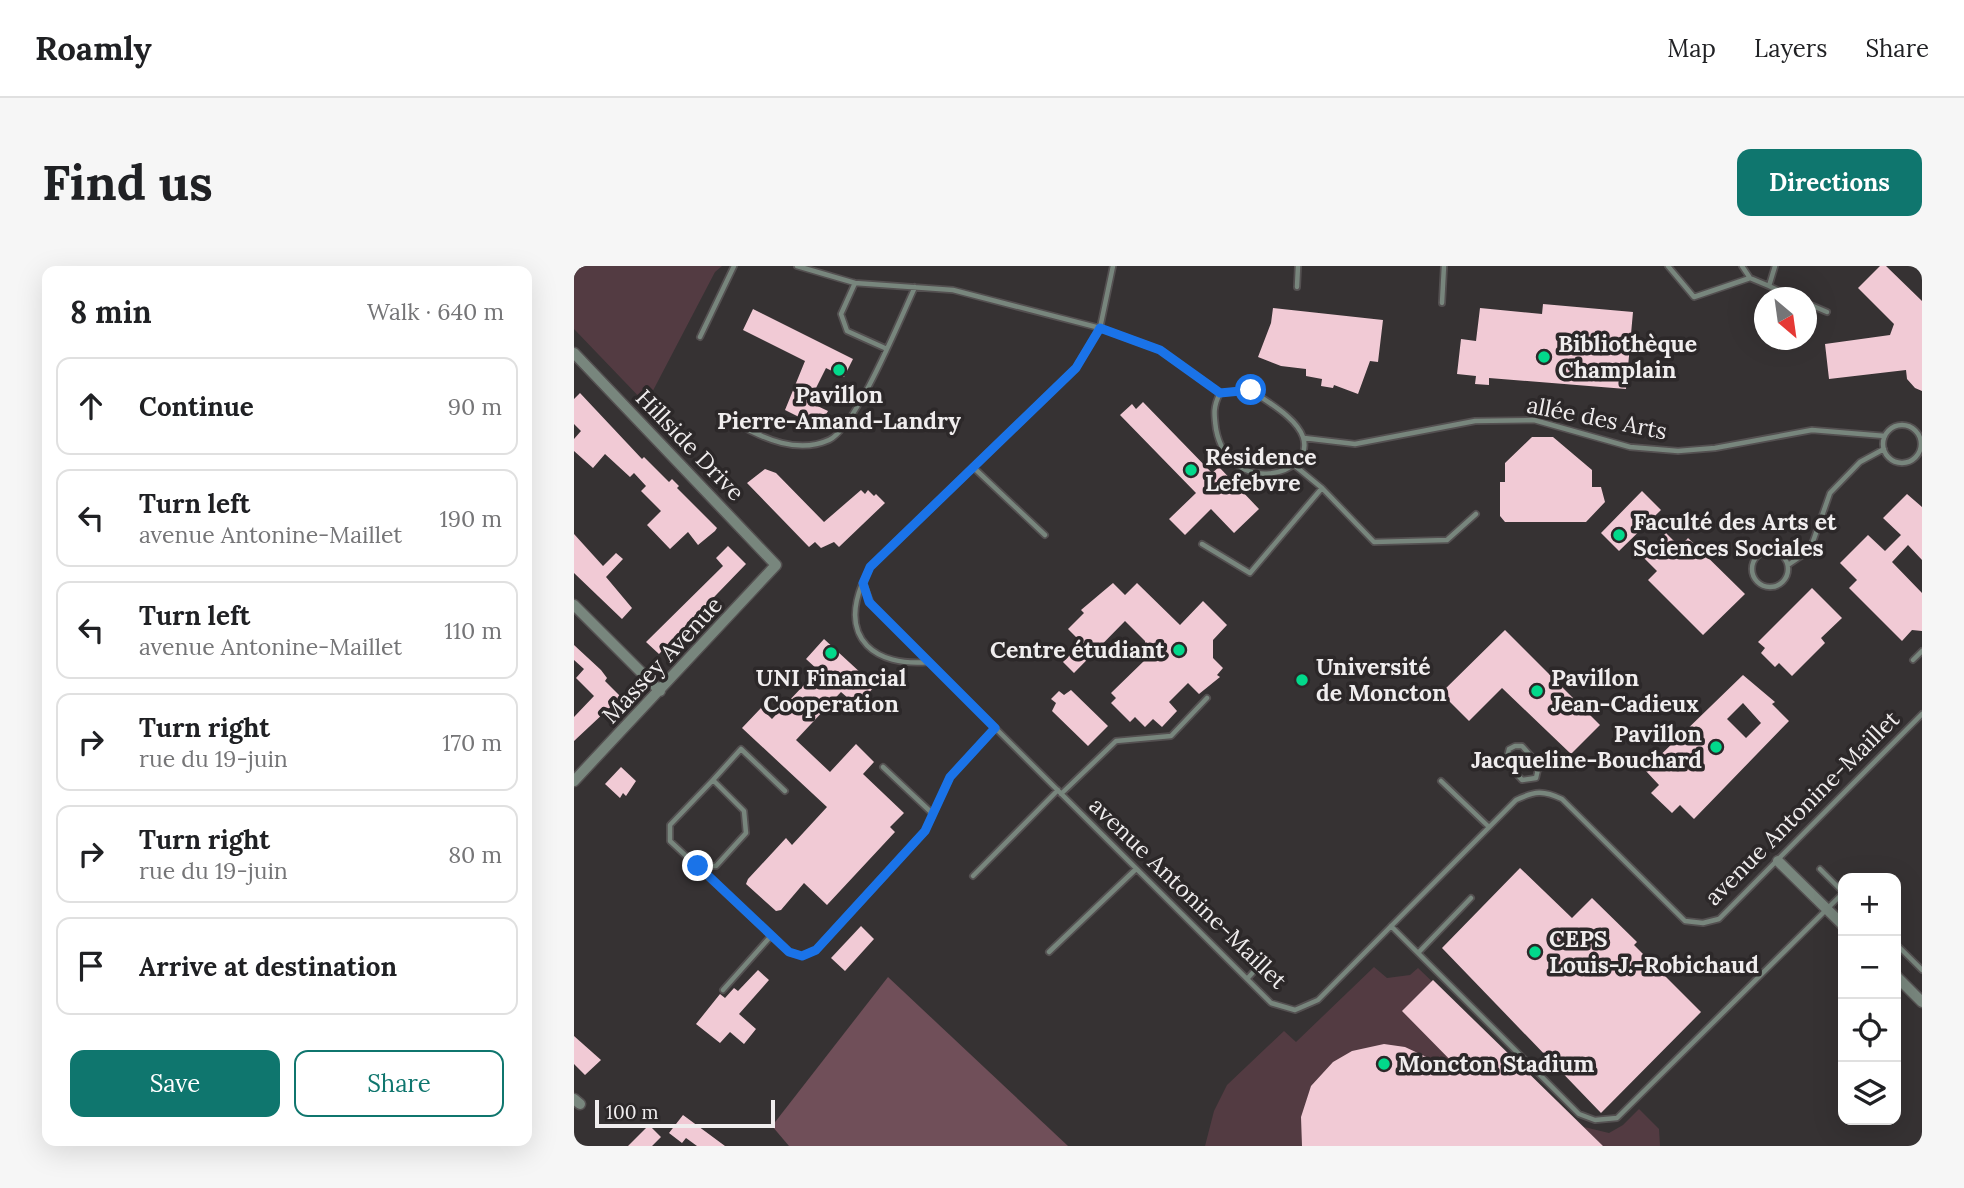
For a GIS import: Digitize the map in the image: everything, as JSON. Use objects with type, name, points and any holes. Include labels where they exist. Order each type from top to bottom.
[{"type":"street","name":"Hillside Drive","points":[[574,353],[776,565]]},
{"type":"street","name":"Massey Avenue","points":[[574,781],[776,565]]},
{"type":"street","points":[[574,606],[660,691]]},
{"type":"street","points":[[1778,861],[1838,920]]},
{"type":"street","points":[[1901,981],[1922,1000]]},
{"type":"lane","points":[[700,337],[734,266]]},
{"type":"lane","points":[[797,266],[855,283],[953,290],[1100,328],[1160,350],[1220,393],[1251,390],[1292,421],[1304,438],[1303,452],[1294,465],[1274,474],[1256,474],[1224,455],[1213,408],[1220,393]]},
{"type":"lane","points":[[929,662],[905,664],[886,660],[867,645],[855,625],[854,605],[870,567],[1076,368],[1100,328],[1113,266]]},
{"type":"lane","points":[[1297,287],[1298,266]]},
{"type":"lane","points":[[1441,303],[1444,266]]},
{"type":"lane","points":[[1668,266],[1694,297],[1750,278]]},
{"type":"lane","points":[[1742,266],[1750,278],[1769,286],[1775,266]]},
{"type":"lane","points":[[855,283],[841,314],[848,331],[887,349]]},
{"type":"lane","points":[[738,424],[767,441],[802,445],[830,440],[846,425],[887,349],[915,287]]},
{"type":"lane","points":[[1817,308],[1827,312]]},
{"type":"lane","name":"allée des Arts","points":[[1304,438],[1355,444],[1475,421],[1534,420],[1630,447],[1678,451],[1812,430],[1885,436]]},
{"type":"lane","points":[[1897,426],[1909,426],[1919,435],[1922,447],[1915,458],[1903,463],[1891,460],[1884,449],[1885,436],[1897,426]]},
{"type":"lane","points":[[1788,565],[1810,550],[1830,493],[1860,462],[1884,449]]},
{"type":"lane","points":[[1294,465],[1322,488],[1374,542],[1447,540],[1476,514]]},
{"type":"lane","points":[[973,467],[1045,535]]},
{"type":"lane","points":[[1202,544],[1250,573],[1322,488]]},
{"type":"lane","points":[[1764,552],[1776,552],[1788,565],[1787,577],[1772,588],[1760,586],[1751,571],[1754,559],[1764,552]]},
{"type":"lane","name":"avenue Antonine-Maillet","points":[[863,583],[869,602],[1271,1003],[1295,1010],[1318,1000],[1516,800],[1533,792],[1546,791],[1562,799],[1685,921],[1703,923],[1719,919],[1922,714]]},
{"type":"lane","points":[[1913,660],[1922,651]]},
{"type":"lane","points":[[973,876],[1116,741],[1171,736],[1207,698]]},
{"type":"lane","points":[[785,791],[741,749],[670,825],[670,841],[789,952],[802,956],[816,950],[925,831],[950,777],[995,728]]},
{"type":"lane","points":[[1522,746],[1539,765],[1536,778],[1530,781],[1522,780],[1506,762],[1509,749],[1522,746]]},
{"type":"lane","points":[[883,767],[933,814]]},
{"type":"lane","points":[[698,866],[716,866],[746,833],[744,811],[713,780]]},
{"type":"lane","points":[[1441,781],[1489,827]]},
{"type":"lane","points":[[1530,781],[1533,792]]},
{"type":"lane","points":[[1049,952],[1136,869]]},
{"type":"lane","points":[[1821,869],[1838,888]]},
{"type":"lane","points":[[1417,953],[1471,898]]},
{"type":"lane","points":[[1391,926],[1579,1115],[1595,1120],[1617,1118],[1838,898]]},
{"type":"lane","points":[[723,990],[771,936]]},
{"type":"lane","points":[[1901,949],[1922,970]]},
{"type":"lane","points":[[1247,979],[1266,958]]},
{"type":"shaded area","points":[[574,266],[722,266],[715,272],[646,404],[574,329]]},
{"type":"shaded area","name":"Moncton Stadium","points":[[1374,967],[1387,978],[1410,975],[1418,968],[1584,1127],[1609,1133],[1623,1125],[1639,1109],[1659,1129],[1660,1146],[1205,1146],[1214,1111],[1227,1085],[1284,1031],[1296,1042]]},
{"type":"shaded area","points":[[888,977],[1068,1146],[789,1146],[772,1126]]},
{"type":"building","points":[[1880,266],[1886,266],[1922,301],[1922,391],[1907,379],[1906,370],[1829,379],[1825,344],[1890,335],[1894,324],[1858,288]]},
{"type":"building","name":"Bibliothèque Champlain","points":[[1543,304],[1633,312],[1626,389],[1489,378],[1489,385],[1475,384],[1476,376],[1457,374],[1461,339],[1476,341],[1480,308],[1542,314]]},
{"type":"building","points":[[1273,308],[1383,320],[1378,362],[1370,361],[1358,394],[1334,385],[1333,388],[1321,386],[1322,379],[1306,376],[1306,369],[1281,366],[1258,357],[1271,323]]},
{"type":"building","name":"Pavillon Pierre-Amand-Landry","points":[[753,309],[853,359],[844,377],[826,368],[809,402],[828,411],[819,427],[785,410],[805,361],[743,330]]},
{"type":"building","points":[[580,393],[642,459],[644,457],[669,482],[672,479],[679,486],[677,488],[717,528],[715,531],[698,545],[688,532],[670,549],[647,525],[661,511],[641,491],[646,486],[634,473],[630,477],[605,454],[593,468],[574,451],[574,439],[581,431],[574,424],[574,399]]},
{"type":"building","name":"Résidence Lefebvre","points":[[1143,402],[1212,473],[1219,467],[1259,509],[1234,533],[1211,509],[1185,535],[1169,519],[1196,493],[1120,415],[1132,404],[1136,409]]},
{"type":"building","points":[[1532,437],[1553,437],[1592,470],[1592,487],[1601,487],[1605,502],[1586,522],[1505,522],[1500,516],[1500,482],[1505,482],[1505,463]]},
{"type":"building","points":[[765,469],[776,473],[824,522],[861,490],[865,494],[868,490],[874,496],[876,494],[885,503],[839,547],[834,542],[821,548],[815,542],[809,547],[747,483]]},
{"type":"building","points":[[1642,491],[1661,510],[1619,551],[1601,533]]},
{"type":"building","points":[[1907,494],[1922,507],[1922,560],[1908,545],[1892,562],[1922,593],[1922,631],[1912,630],[1902,641],[1849,588],[1857,580],[1840,563],[1868,535],[1885,551],[1901,535],[1883,518]]},
{"type":"building","points":[[1666,533],[1680,547],[1688,538],[1745,594],[1703,635],[1648,580],[1657,571],[1643,557]]},
{"type":"building","points":[[574,534],[603,566],[616,553],[623,559],[606,577],[632,608],[622,619],[574,573]]},
{"type":"building","points":[[728,546],[746,564],[659,654],[646,642],[723,566],[716,558]]},
{"type":"building","name":"Centre étudiant","points":[[1113,583],[1125,595],[1137,583],[1180,625],[1203,601],[1227,625],[1213,640],[1213,658],[1223,668],[1217,675],[1220,677],[1199,694],[1188,683],[1169,702],[1177,711],[1162,727],[1153,719],[1145,727],[1135,717],[1130,722],[1111,703],[1116,698],[1111,693],[1146,659],[1145,641],[1125,621],[1074,673],[1063,662],[1082,643],[1068,629],[1084,613],[1081,610]]},
{"type":"building","points":[[1812,588],[1842,618],[1821,638],[1825,643],[1792,676],[1779,663],[1775,667],[1761,653],[1765,648],[1758,642]]},
{"type":"building","name":"Pavillon Jean-Cadieux","points":[[1505,630],[1600,725],[1571,754],[1502,688],[1469,721],[1441,693]]},
{"type":"building","points":[[824,639],[875,686],[857,706],[841,692],[796,740],[830,772],[856,744],[874,762],[863,774],[904,813],[890,827],[895,832],[827,905],[804,883],[781,910],[776,911],[746,884],[748,879],[786,838],[792,845],[827,807],[742,728],[761,708],[772,719],[818,670],[806,659]]},
{"type":"building","points":[[574,645],[601,670],[607,678],[605,681],[621,697],[574,741],[574,717],[594,696],[576,678],[584,669],[574,660]]},
{"type":"building","name":"Pavillon Jacqueline-Bouchard","points":[[1743,675],[1775,702],[1772,704],[1789,721],[1694,819],[1680,805],[1672,813],[1651,793],[1659,785],[1645,770]],"holes":[[[1743,703],[1761,723],[1746,738],[1727,719]]]},
{"type":"building","points":[[1071,690],[1108,726],[1088,746],[1052,711],[1056,703],[1051,699],[1059,691],[1064,695]]},
{"type":"building","points":[[621,767],[636,781],[626,796],[623,793],[620,798],[605,784]]},
{"type":"building","points":[[1520,868],[1572,918],[1592,898],[1637,942],[1634,945],[1701,1012],[1601,1113],[1442,948]]},
{"type":"building","points":[[861,926],[874,939],[845,971],[831,958]]},
{"type":"building","points":[[758,970],[769,980],[739,1014],[756,1029],[744,1044],[730,1032],[720,1043],[696,1024],[720,994],[725,998],[734,988],[738,991]]},
{"type":"building","points":[[1433,980],[1603,1146],[1302,1146],[1301,1117],[1311,1086],[1333,1062],[1352,1051],[1384,1044],[1405,1047],[1465,1075],[1402,1011]]},
{"type":"building","points":[[574,1036],[601,1060],[585,1075],[574,1064]]},
{"type":"building","points":[[683,1115],[725,1146],[697,1146],[686,1138],[682,1143],[669,1133]]},
{"type":"building","points":[[649,1125],[661,1137],[652,1146],[628,1146]]},
{"type":"place","name":"Bibliothèque Champlain","points":[[1544,357]]},
{"type":"place","name":"Pavillon Pierre-Amand-Landry","points":[[839,370]]},
{"type":"place","name":"Résidence Lefebvre","points":[[1191,470]]},
{"type":"place","name":"Faculté des Arts et Sciences Sociales","points":[[1619,535]]},
{"type":"place","name":"Centre étudiant","points":[[1179,650]]},
{"type":"place","name":"UNI Financial Cooperation","points":[[831,653]]},
{"type":"place","name":"Université de Moncton","points":[[1302,680]]},
{"type":"place","name":"Pavillon Jean-Cadieux","points":[[1537,691]]},
{"type":"place","name":"Pavillon Jacqueline-Bouchard","points":[[1716,747]]},
{"type":"place","name":"CEPS Louis-J.-Robichaud","points":[[1535,952]]},
{"type":"place","name":"Moncton Stadium","points":[[1384,1064]]},
{"type":"route","points":[[698,866],[789,952],[802,956],[816,950],[925,831],[950,777],[995,728],[869,602],[863,583],[870,567],[1076,368],[1100,328],[1160,350],[1220,393],[1251,390]]}]
